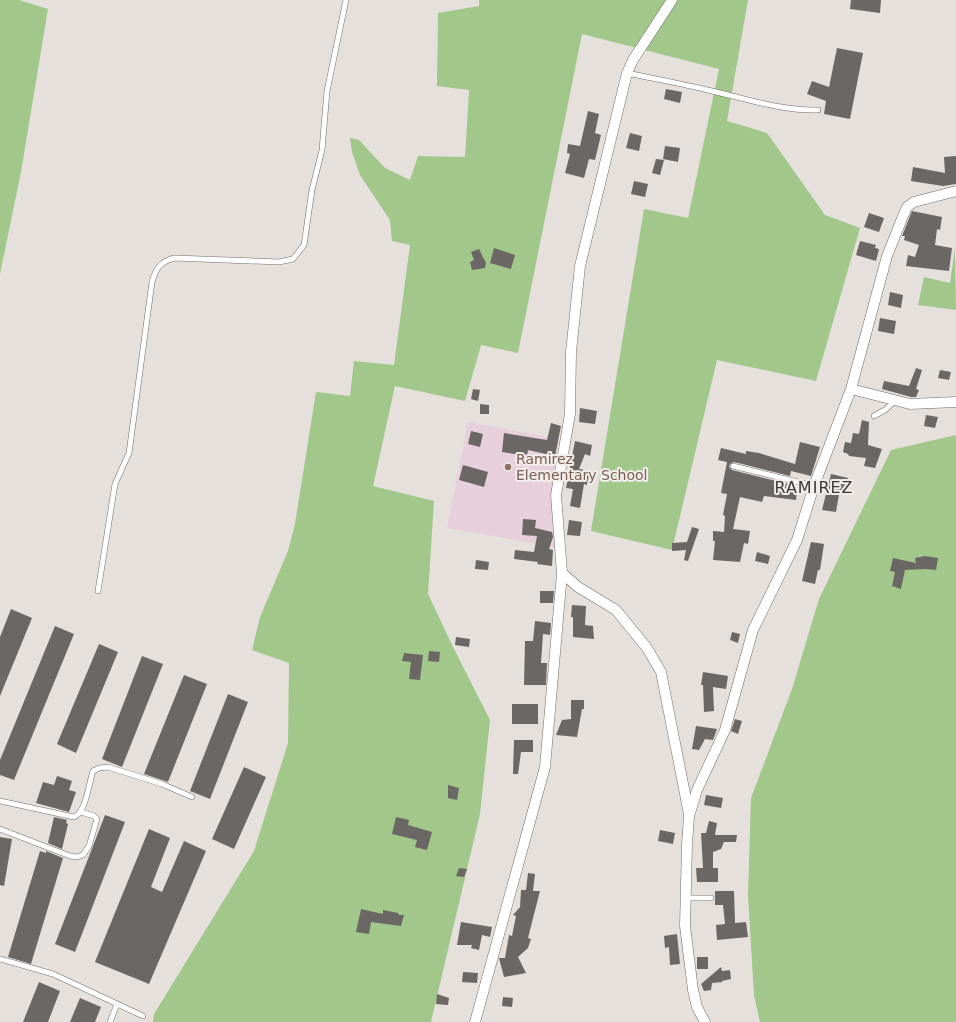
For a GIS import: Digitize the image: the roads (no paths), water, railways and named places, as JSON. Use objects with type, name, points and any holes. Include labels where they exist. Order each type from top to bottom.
[{"type":"street","points":[[475,1022],[545,767],[562,573],[556,495],[570,414],[571,352],[580,266],[627,73],[633,60],[672,0]]},
{"type":"street","points":[[689,816],[697,790],[725,730],[753,630],[797,540],[814,486],[851,389],[887,256],[903,216],[908,207],[914,202],[956,191]]},
{"type":"street","points":[[851,389],[910,404],[956,402]]},
{"type":"street","points":[[562,573],[578,587],[616,610],[647,648],[662,672],[689,816],[685,926],[693,990],[697,1007],[705,1022]]},
{"type":"lane","points":[[98,591],[115,484],[129,453],[152,282],[157,267],[164,261],[174,258],[279,262],[293,259],[299,253],[304,245],[312,190],[322,150],[327,91],[346,0]]},
{"type":"lane","points":[[627,73],[710,90],[776,107],[795,110],[818,110]]},
{"type":"lane","points":[[874,416],[885,410],[896,400]]},
{"type":"lane","points":[[733,466],[814,486]]},
{"type":"lane","points":[[0,801],[74,817],[81,812],[93,771],[99,768],[108,767],[162,784],[192,798]]},
{"type":"lane","points":[[0,829],[70,856],[77,857],[83,855],[88,846],[97,820],[94,816],[81,812]]},
{"type":"lane","points":[[685,898],[711,898]]},
{"type":"lane","points":[[0,959],[53,974],[142,1016]]},
{"type":"lane","points":[[110,1022],[117,1004]]},
{"type":"place","name":"Ramirez Elementary School","points":[[508,467]]},
{"type":"district","name":"RAMIREZ","points":[[814,487]]}]
